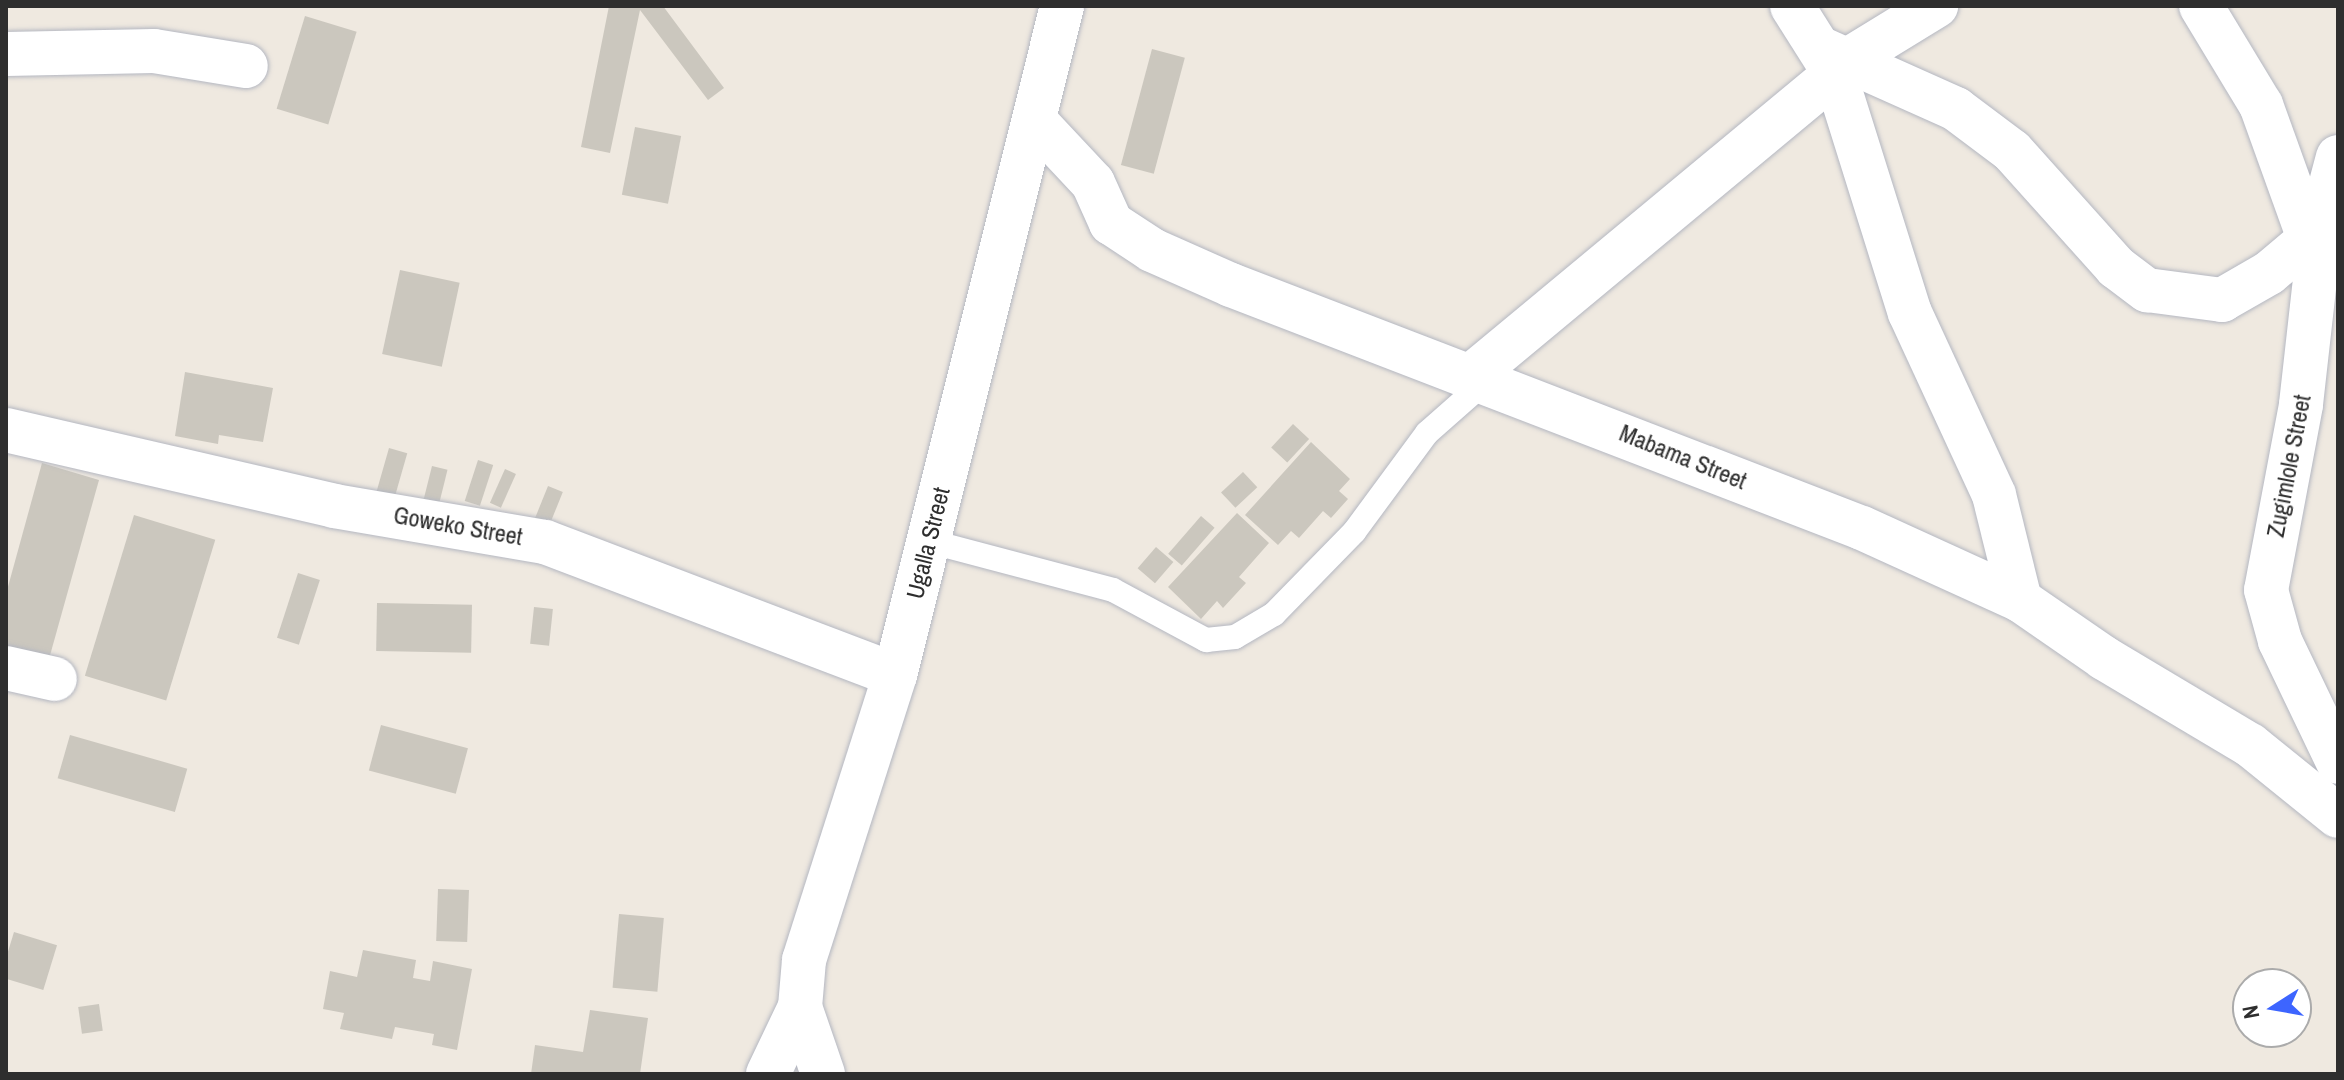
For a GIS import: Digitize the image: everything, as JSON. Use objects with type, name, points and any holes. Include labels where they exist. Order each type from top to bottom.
[{"type":"street","name":"Ugalla Street","points":[[823,1074],[800,1007],[804,960],[895,675],[1062,6]]},
{"type":"street","points":[[1792,6],[1836,60],[1910,313],[1994,495],[2020,600]]},
{"type":"street","points":[[1479,379],[1836,60],[1936,6]]},
{"type":"street","points":[[1836,60],[1956,109],[2012,151],[2116,267],[2147,290],[2222,300],[2313,249],[2295,190],[2261,105],[2201,6]]},
{"type":"street","points":[[6,54],[154,51],[246,66]]},
{"type":"street","name":"Mabama Street","points":[[1034,120],[1093,183],[1111,223],[1152,250],[1862,528],[2020,600],[2104,658],[2250,745],[2338,816]]},
{"type":"street","name":"Zugimlole Street","points":[[2338,157],[2313,249],[2297,434],[2266,590],[2280,641],[2338,762]]},
{"type":"street","name":"Goweko Street","points":[[6,430],[334,506],[545,542],[895,675]]},
{"type":"street","points":[[6,668],[55,679]]},
{"type":"street","points":[[768,1074],[800,1007]]},
{"type":"lane","points":[[928,541],[1113,590],[1206,640],[1235,637],[1274,614],[1354,532],[1427,433],[1479,379]]},
{"type":"building","points":[[609,6],[663,6],[724,88],[708,100],[640,10],[610,153],[581,147]]},
{"type":"building","points":[[305,16],[357,32],[328,125],[277,109]]},
{"type":"building","points":[[1152,49],[1185,58],[1154,174],[1121,165]]},
{"type":"building","points":[[635,127],[681,136],[668,204],[622,195]]},
{"type":"building","points":[[400,270],[460,283],[442,367],[382,354]]},
{"type":"building","points":[[185,372],[273,388],[263,442],[219,435],[218,444],[175,436]]},
{"type":"building","points":[[1293,424],[1309,439],[1287,462],[1271,447]]},
{"type":"building","points":[[1311,442],[1350,479],[1339,491],[1348,499],[1331,518],[1323,511],[1299,538],[1291,531],[1278,545],[1245,515]]},
{"type":"building","points":[[389,448],[407,453],[394,499],[376,494]]},
{"type":"building","points":[[478,460],[493,465],[480,506],[465,501]]},
{"type":"building","points":[[42,463],[99,480],[49,659],[6,646],[6,594]]},
{"type":"building","points":[[432,466],[448,470],[439,505],[423,501]]},
{"type":"building","points":[[505,469],[516,474],[501,508],[490,503]]},
{"type":"building","points":[[1243,472],[1257,487],[1235,508],[1221,492]]},
{"type":"building","points":[[548,486],[563,492],[549,525],[535,519]]},
{"type":"building","points":[[1237,513],[1269,543],[1239,577],[1246,583],[1223,608],[1217,601],[1201,619],[1168,587]]},
{"type":"building","points":[[134,515],[215,540],[166,701],[85,676]]},
{"type":"building","points":[[1201,516],[1215,528],[1182,566],[1168,554]]},
{"type":"building","points":[[1156,547],[1173,562],[1155,583],[1138,568]]},
{"type":"building","points":[[298,573],[320,580],[299,645],[277,638]]},
{"type":"building","points":[[377,603],[472,605],[471,653],[376,651]]},
{"type":"building","points":[[534,607],[553,609],[549,646],[530,644]]},
{"type":"building","points":[[381,725],[468,748],[456,794],[369,770]]},
{"type":"building","points":[[70,735],[187,769],[175,812],[58,778]]},
{"type":"building","points":[[438,889],[469,890],[467,942],[436,941]]},
{"type":"building","points":[[619,914],[664,918],[657,992],[613,988]]},
{"type":"building","points":[[14,932],[57,945],[43,990],[6,979],[6,958]]},
{"type":"building","points":[[363,950],[416,960],[413,978],[430,981],[433,961],[472,969],[457,1050],[432,1045],[434,1034],[395,1027],[392,1039],[340,1029],[344,1013],[323,1009],[330,971],[357,977]]},
{"type":"building","points":[[99,1004],[103,1031],[82,1034],[78,1007]]},
{"type":"building","points":[[590,1010],[648,1018],[640,1074],[531,1074],[535,1045],[583,1052]]}]
